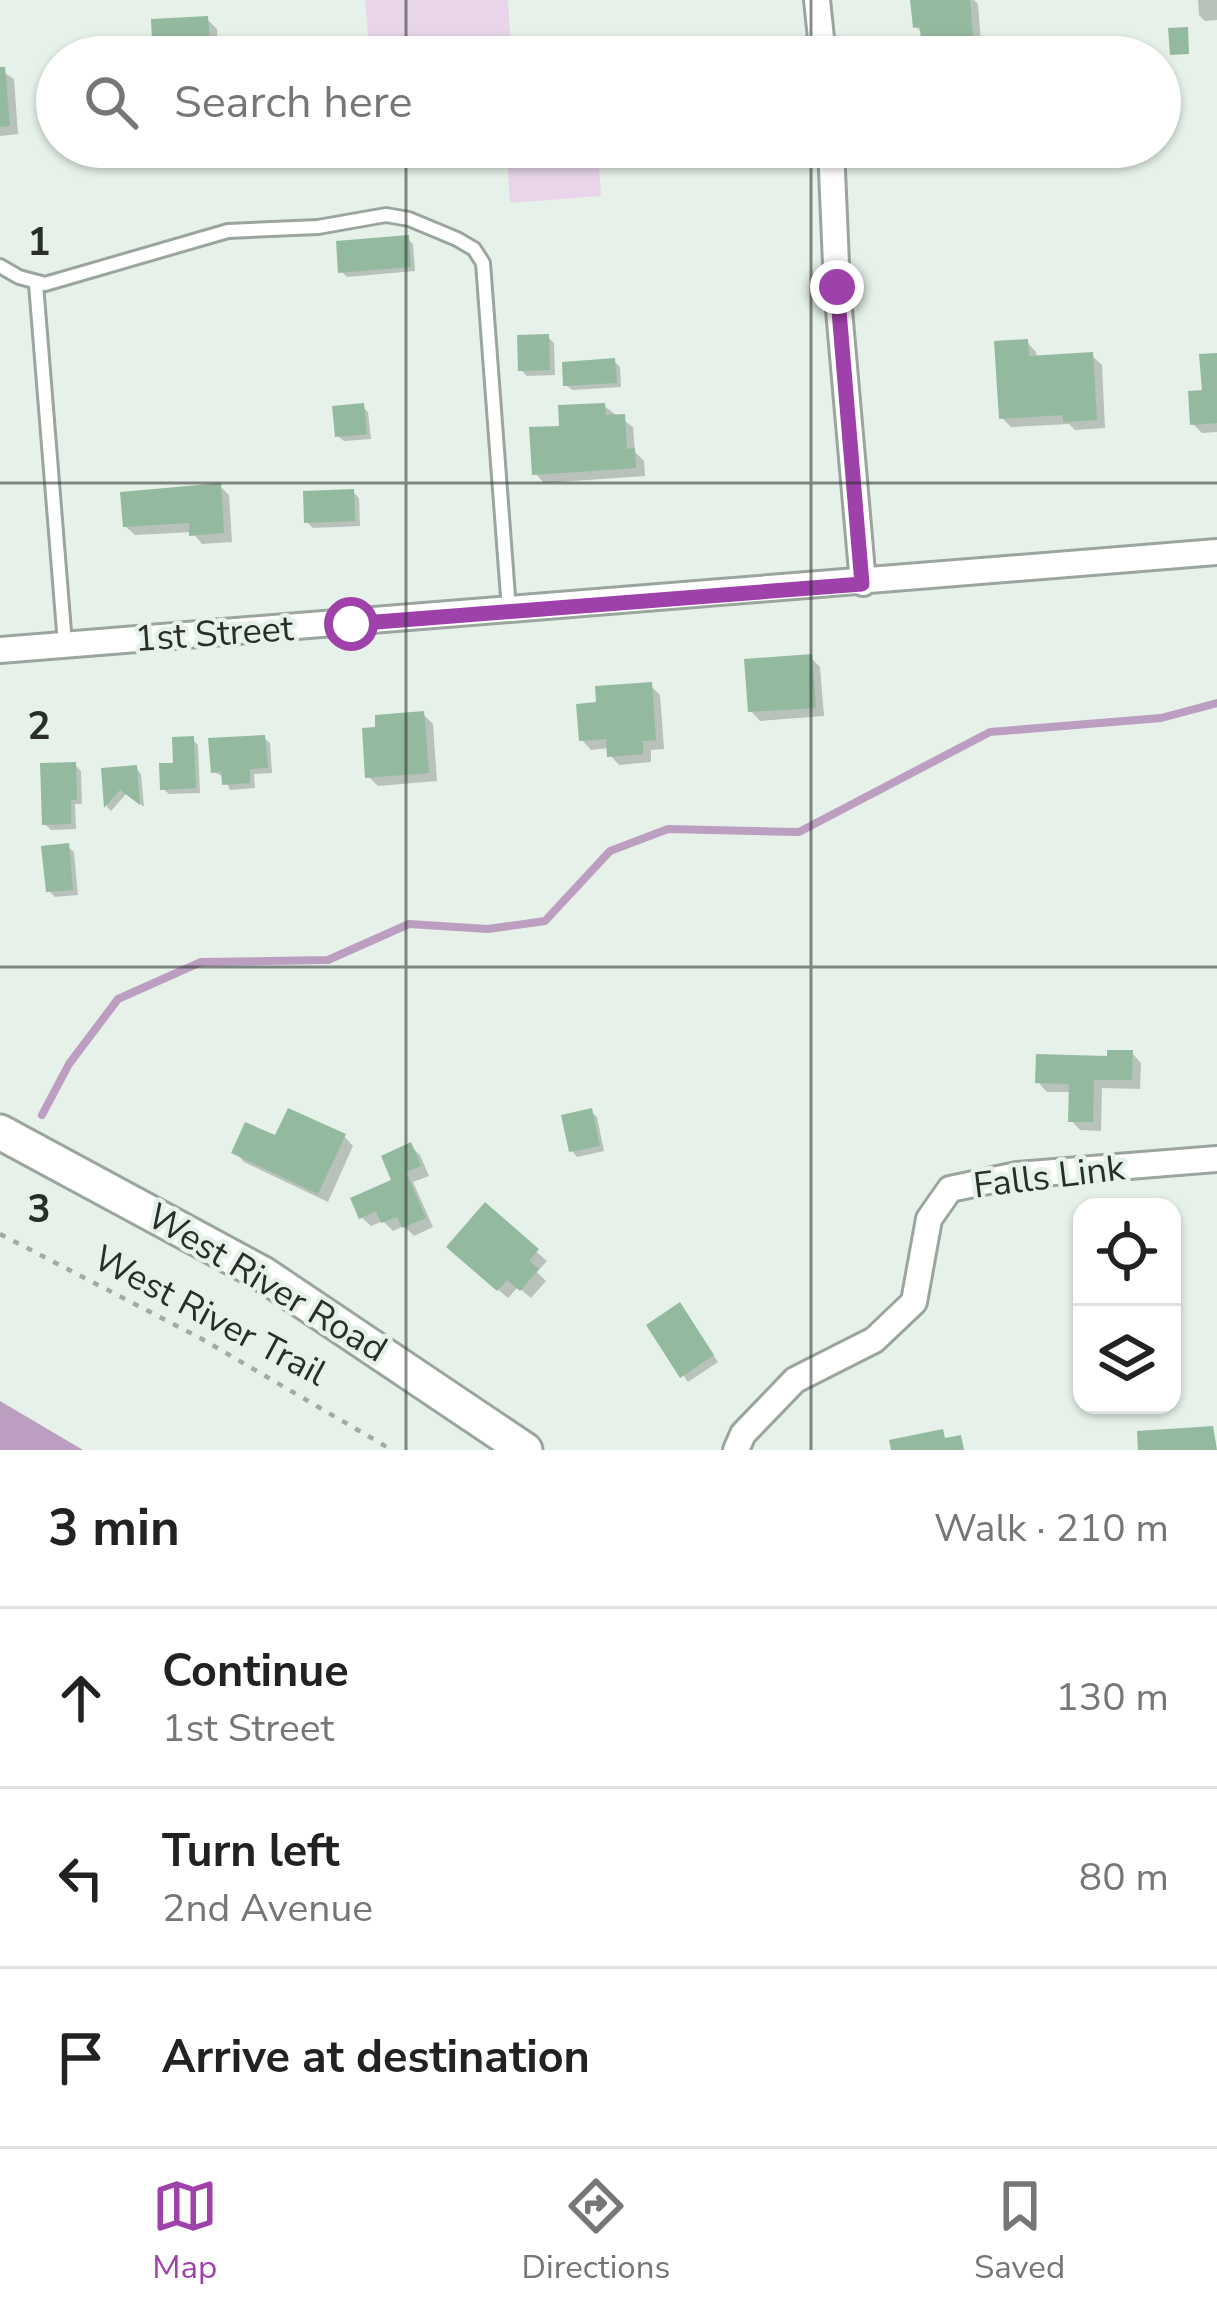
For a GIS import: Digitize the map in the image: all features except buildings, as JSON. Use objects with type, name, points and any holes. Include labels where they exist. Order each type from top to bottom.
[{"type":"main road","name":"West River Road","points":[[0,1132],[263,1274],[525,1450]]},
{"type":"street","points":[[817,0],[821,36]]},
{"type":"street","points":[[832,168],[862,584]]},
{"type":"street","name":"1st Street","points":[[0,650],[1217,552]]},
{"type":"street","name":"Falls Link","points":[[736,1450],[743,1434],[795,1380],[874,1340],[914,1302],[929,1219],[950,1189],[1017,1175],[1217,1160]]},
{"type":"lane","points":[[0,266],[36,284],[228,231],[318,227],[386,215],[409,219],[474,249],[483,263],[509,612]]},
{"type":"lane","points":[[36,284],[65,645]]},
{"type":"path","name":"West River Trail","points":[[0,1234],[202,1339],[392,1450]]},
{"type":"shaded area","points":[[365,0],[508,0],[510,36],[368,36]]},
{"type":"shaded area","points":[[508,168],[599,168],[601,196],[510,203]]},
{"type":"shaded area","points":[[0,1401],[83,1450],[0,1450]]},
{"type":"waterway","points":[[42,1115],[69,1064],[118,999],[201,962],[328,960],[409,924],[488,929],[545,921],[610,851],[668,829],[799,832],[990,732],[1161,718],[1217,703]]},
{"type":"route","points":[[351,624],[862,584],[837,287]]}]
